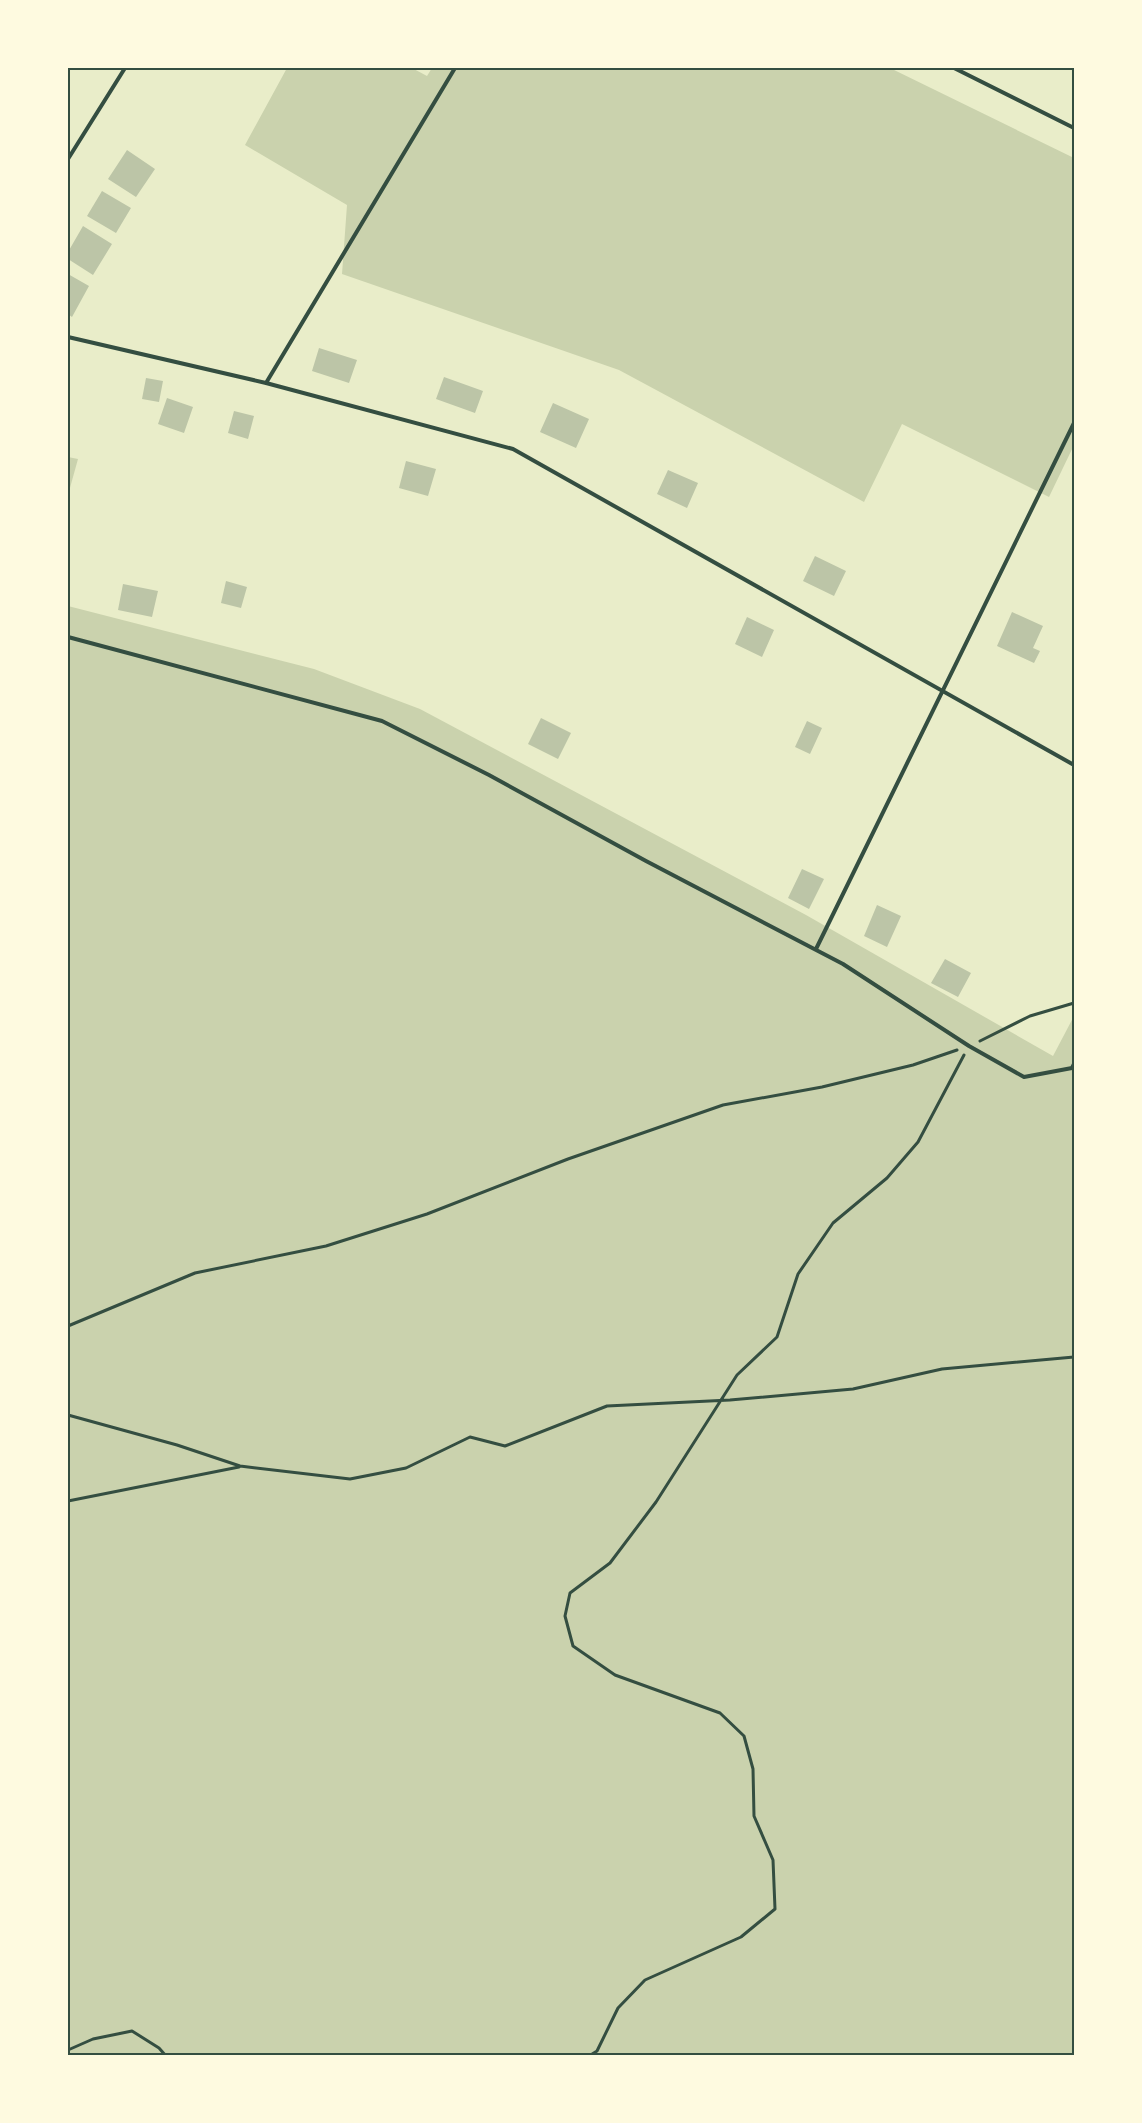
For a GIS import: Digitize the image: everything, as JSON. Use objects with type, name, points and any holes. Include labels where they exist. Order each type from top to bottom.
[{"type":"lane","points":[[68,159],[125,68]]},
{"type":"lane","points":[[266,383],[455,68]]},
{"type":"lane","points":[[954,68],[1074,128]]},
{"type":"lane","points":[[68,338],[266,383],[513,448],[942,688],[1074,765]]},
{"type":"lane","points":[[816,950],[942,688],[1074,423]]},
{"type":"lane","points":[[68,637],[382,721],[489,774],[646,861],[843,964],[969,1046],[1024,1077],[1072,1068],[1074,1064]]},
{"type":"path","points":[[68,1326],[195,1273],[326,1246],[427,1214],[568,1159],[723,1105],[834,1084],[914,1065],[969,1046],[1030,1016],[1074,1003]]},
{"type":"path","points":[[589,2055],[597,2051],[618,2008],[645,1980],[741,1937],[775,1909],[773,1860],[754,1816],[753,1769],[744,1736],[720,1713],[615,1676],[573,1646],[565,1616],[570,1593],[610,1563],[656,1502],[737,1375],[777,1337],[798,1274],[833,1223],[887,1178],[918,1142],[969,1046]]},
{"type":"path","points":[[68,1415],[177,1445],[240,1466],[350,1479],[406,1468],[470,1437],[505,1446],[607,1406],[721,1400],[853,1389],[942,1369],[1074,1357]]},
{"type":"path","points":[[68,1501],[240,1466]]},
{"type":"path","points":[[68,2050],[93,2039],[132,2031],[166,2055]]},
{"type":"green space","points":[[287,68],[412,68],[427,76],[432,68],[890,68],[1074,158],[1074,445],[1049,497],[902,424],[864,502],[619,370],[342,274],[347,205],[245,145]]},
{"type":"green space","points":[[68,457],[78,459],[68,495]]},
{"type":"green space","points":[[68,606],[314,669],[420,709],[806,915],[1053,1056],[1074,1016],[1074,2055],[68,2055]]},
{"type":"building","points":[[127,150],[155,169],[136,197],[108,179]]},
{"type":"building","points":[[102,191],[131,208],[116,233],[87,216]]},
{"type":"building","points":[[83,226],[112,244],[93,275],[68,259],[68,252]]},
{"type":"building","points":[[68,274],[89,286],[72,317],[68,314]]},
{"type":"building","points":[[319,348],[357,360],[349,383],[312,371]]},
{"type":"building","points":[[444,377],[483,391],[475,413],[436,399]]},
{"type":"building","points":[[146,378],[163,381],[159,402],[142,399]]},
{"type":"building","points":[[167,398],[193,407],[184,433],[158,424]]},
{"type":"building","points":[[553,403],[589,419],[576,448],[540,432]]},
{"type":"building","points":[[234,411],[254,416],[248,439],[228,433]]},
{"type":"building","points":[[406,461],[436,469],[428,496],[399,488]]},
{"type":"building","points":[[668,470],[698,483],[687,508],[657,494]]},
{"type":"building","points":[[815,556],[846,571],[834,596],[803,581]]},
{"type":"building","points":[[226,581],[247,587],[241,608],[221,603]]},
{"type":"building","points":[[123,584],[158,591],[152,617],[118,610]]},
{"type":"building","points":[[1012,612],[1043,626],[1033,648],[1040,651],[1034,663],[997,646]]},
{"type":"building","points":[[747,617],[774,630],[762,657],[735,644]]},
{"type":"building","points":[[541,718],[571,733],[558,759],[528,744]]},
{"type":"building","points":[[807,721],[822,728],[810,754],[795,747]]},
{"type":"building","points":[[802,869],[824,879],[809,909],[788,898]]},
{"type":"building","points":[[877,905],[901,916],[887,947],[864,936]]},
{"type":"building","points":[[945,959],[971,973],[958,997],[931,983]]}]
